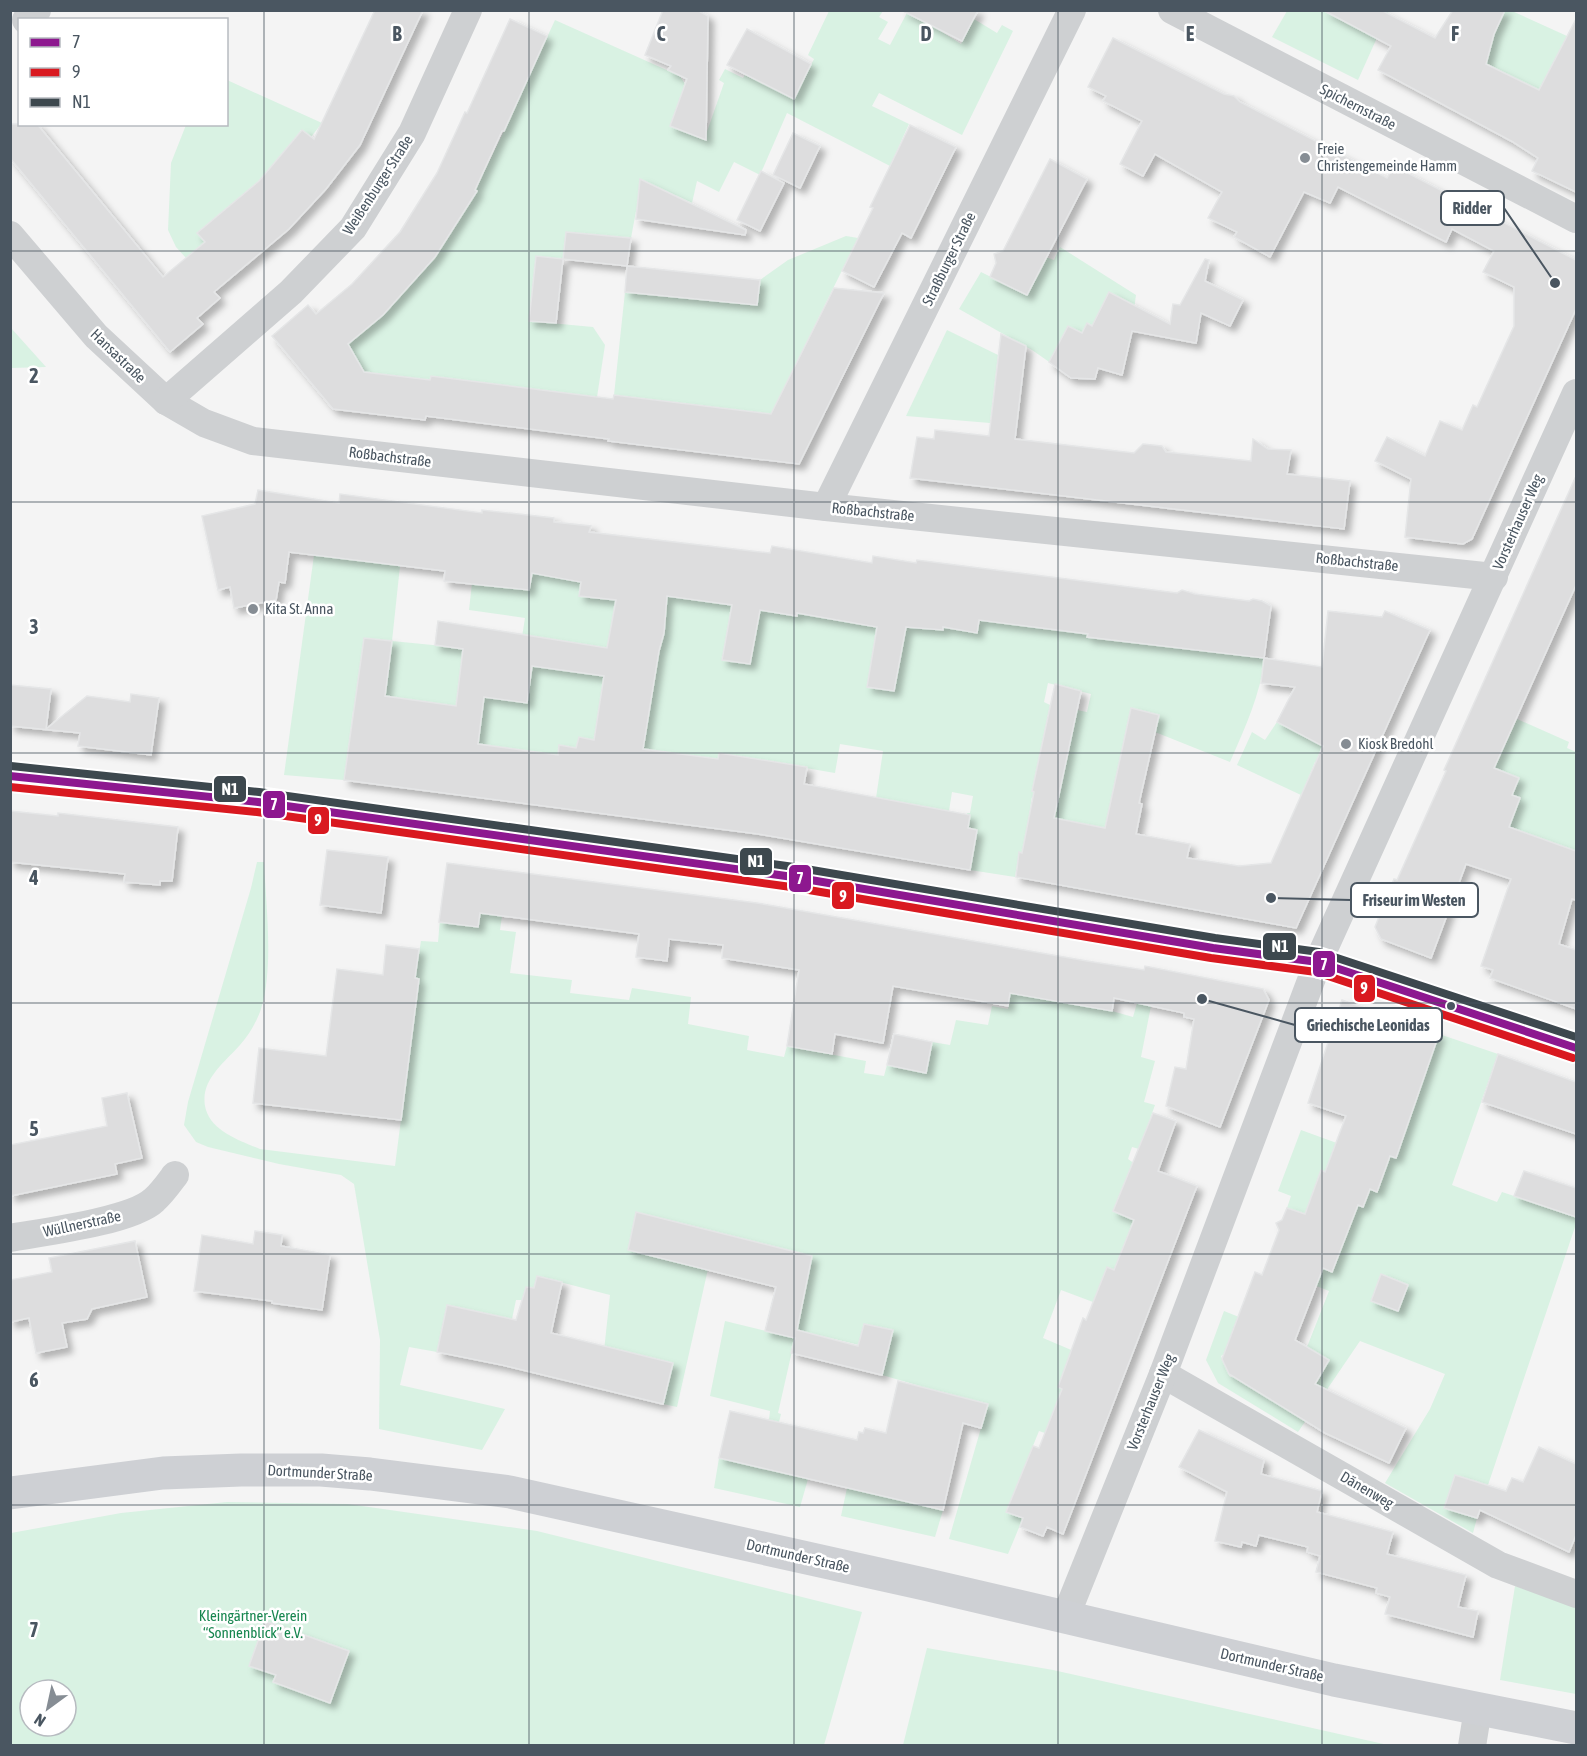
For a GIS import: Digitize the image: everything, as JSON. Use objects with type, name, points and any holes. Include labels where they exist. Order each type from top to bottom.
[{"type":"main road","name":"Dortmunder Straße","points":[[10,1493],[163,1473],[241,1470],[321,1470],[370,1474],[510,1492],[924,1584],[1334,1680],[1576,1728]]},
{"type":"street","name":"Weißenburger Straße","points":[[166,401],[291,292],[353,228],[412,134],[468,10]]},
{"type":"street","name":"Straßburger Straße","points":[[826,507],[1072,10]]},
{"type":"street","name":"Spichernstraße","points":[[1172,10],[1576,219]]},
{"type":"street","name":"Hansastraße","points":[[10,235],[96,336],[166,401],[204,423],[253,441]]},
{"type":"street","name":"Vorsterhauser Weg","points":[[1065,1618],[1163,1374],[1318,962],[1576,393]]},
{"type":"street","name":"Roßbachstraße","points":[[253,441],[826,507],[1494,577]]},
{"type":"street","points":[[10,776],[258,802],[793,877],[1213,948],[1318,962],[1576,1048]]},
{"type":"street","name":"Wüllnerstraße","points":[[10,1239],[114,1218],[139,1210],[154,1201],[175,1175]]},
{"type":"street","name":"Dänenweg","points":[[1163,1374],[1498,1565],[1576,1594]]},
{"type":"street","points":[[1472,1746],[1478,1709]]},
{"type":"green space","points":[[829,11],[883,11],[879,17],[888,22],[878,39],[890,45],[908,11],[940,19],[936,28],[961,44],[974,19],[997,33],[1002,25],[1013,31],[962,135],[879,93],[872,106],[909,124],[890,166],[787,113],[760,175],[734,162],[719,192],[697,181],[692,203],[640,179],[631,238],[566,232],[563,259],[536,256],[529,321],[593,327],[605,345],[597,397],[431,376],[430,380],[364,372],[343,347],[383,315],[435,257],[475,190],[555,20],[680,76],[685,84],[670,126],[704,140],[724,83],[719,80],[725,69],[743,78],[745,75],[794,98],[814,59],[808,55]]},
{"type":"green space","points":[[1287,11],[1323,11],[1350,25],[1358,11],[1389,11],[1358,80],[1272,37]]},
{"type":"green space","points":[[1505,11],[1512,11],[1567,36],[1539,91],[1476,66],[1492,40]]},
{"type":"green space","points":[[228,80],[322,123],[311,137],[301,130],[286,151],[277,178],[240,197],[198,232],[205,242],[186,258],[176,247],[168,230],[171,163],[186,126],[228,126]]},
{"type":"green space","points":[[846,236],[858,238],[771,414],[614,395],[625,292],[757,305],[760,280],[788,260]]},
{"type":"green space","points":[[1060,247],[1136,295],[1129,344],[1088,323],[1055,366],[1032,350],[959,309],[981,272],[1027,295],[1046,257],[1054,260]]},
{"type":"green space","points":[[11,328],[46,367],[11,368]]},
{"type":"green space","points":[[947,330],[998,355],[990,423],[906,416]]},
{"type":"green space","points":[[314,555],[355,560],[385,558],[384,564],[400,566],[392,641],[463,648],[456,707],[386,696],[382,714],[353,711],[344,780],[284,775]],"holes":[[[364,638],[392,642],[388,674],[360,670]]]},
{"type":"green space","points":[[474,565],[545,575],[583,572],[579,596],[616,600],[596,726],[645,734],[667,596],[798,607],[809,615],[900,630],[897,649],[874,645],[867,686],[894,691],[907,622],[943,630],[944,621],[955,629],[977,633],[980,620],[1088,634],[1087,637],[1265,658],[1256,698],[1230,762],[1155,732],[1159,715],[1131,708],[1105,829],[1044,817],[1042,799],[1032,797],[1023,853],[1019,853],[1015,877],[970,870],[977,830],[964,827],[967,813],[970,813],[973,796],[952,792],[949,811],[876,798],[883,751],[840,744],[835,773],[753,759],[717,769],[701,758],[662,751],[590,759],[593,740],[579,737],[576,748],[559,745],[558,755],[491,746],[489,758],[475,743],[481,722],[484,697],[527,702],[530,678],[521,643],[525,618],[469,610]],"holes":[[[537,637],[564,641],[560,670],[532,666]],[[755,637],[750,664],[723,660]],[[1048,683],[1091,694],[1087,712],[1077,710],[1059,797],[1032,791],[1050,705],[1044,702]]]},
{"type":"green space","points":[[1517,719],[1569,742],[1567,748],[1576,752],[1576,851],[1509,827],[1520,798],[1512,795],[1519,778],[1507,773],[1492,773]]},
{"type":"green space","points":[[1277,722],[1327,749],[1320,764],[1315,762],[1301,795],[1237,765],[1252,732],[1265,740]]},
{"type":"green space","points":[[257,862],[264,862],[268,936],[265,992],[261,1009],[252,1028],[214,1074],[204,1100],[210,1118],[221,1130],[260,1149],[395,1166],[419,979],[415,978],[421,941],[438,942],[441,908],[455,924],[478,927],[480,913],[502,916],[500,930],[516,932],[510,973],[572,980],[570,993],[629,1000],[632,988],[691,997],[688,1024],[749,1036],[747,1050],[784,1057],[787,1046],[866,1061],[864,1073],[884,1076],[887,1065],[925,1073],[932,1042],[950,1045],[956,1020],[988,1025],[992,1006],[1008,1009],[1010,993],[1112,1011],[1133,1017],[1137,1003],[1151,1006],[1141,1057],[1155,1061],[1144,1102],[1155,1105],[1139,1149],[1132,1147],[1128,1159],[1135,1164],[1127,1184],[1124,1183],[1113,1211],[1134,1220],[1114,1270],[1107,1267],[1093,1302],[1061,1290],[1043,1338],[1076,1352],[1058,1386],[1062,1389],[1045,1433],[1039,1431],[1006,1512],[1023,1518],[1008,1554],[949,1539],[981,1428],[916,1407],[920,1386],[882,1375],[892,1330],[864,1324],[859,1345],[797,1330],[812,1256],[637,1212],[628,1250],[708,1269],[677,1407],[663,1404],[673,1364],[603,1360],[610,1295],[537,1276],[534,1288],[526,1287],[522,1300],[516,1300],[512,1319],[447,1305],[437,1352],[409,1347],[400,1385],[505,1409],[482,1450],[379,1429],[380,1340],[354,1184],[341,1175],[279,1164],[208,1147],[196,1142],[184,1125],[188,1102]]},
{"type":"green space","points":[[1439,1034],[1498,1054],[1452,1185],[1497,1202],[1502,1192],[1576,1217],[1576,1224],[1488,1485],[1455,1475],[1444,1508],[1477,1518],[1473,1533],[1385,1483],[1430,1409],[1445,1374],[1360,1341],[1298,1432],[1218,1383],[1206,1360],[1224,1311],[1239,1317],[1224,1354],[1221,1356],[1230,1377],[1233,1376],[1264,1395],[1307,1347],[1329,1291],[1266,1266],[1272,1249],[1332,1272],[1348,1231],[1287,1208],[1291,1196],[1278,1191],[1301,1130],[1367,1154],[1370,1149],[1395,1158]]},
{"type":"green space","points":[[725,1321],[795,1338],[778,1413],[781,1414],[779,1422],[769,1420],[770,1411],[710,1396]]},
{"type":"green space","points":[[719,1458],[808,1479],[800,1507],[714,1488]]},
{"type":"green space","points":[[847,1488],[943,1510],[935,1537],[841,1516]]},
{"type":"green space","name":"Kleingärtner-Verein “Sonnenblick” e.V.","points":[[227,1502],[348,1504],[537,1531],[862,1612],[824,1745],[11,1746],[11,1533],[121,1513]]},
{"type":"green space","points":[[1515,1586],[1576,1605],[1576,1694],[1500,1680]]},
{"type":"green space","points":[[927,1648],[1053,1670],[1388,1745],[903,1745]]},
{"type":"building","points":[[375,10],[423,10],[360,145],[326,189],[289,229],[214,292],[220,298],[197,318],[203,324],[170,352],[10,158],[10,124],[39,126],[163,277],[205,242],[197,233],[259,181],[302,130],[314,139]]},
{"type":"building","points":[[663,10],[697,10],[708,16],[706,140],[670,126],[687,79],[668,70],[671,66],[645,55]]},
{"type":"building","points":[[901,10],[978,10],[962,41]]},
{"type":"building","points":[[1323,10],[1381,10],[1435,38],[1453,10],[1505,10],[1494,34],[1486,64],[1539,90],[1576,19],[1576,192],[1532,171],[1538,158],[1513,142],[1378,70],[1391,46]]},
{"type":"building","points":[[510,19],[547,36],[475,190],[477,191],[435,257],[383,315],[348,344],[364,372],[430,380],[431,376],[613,399],[614,395],[771,414],[834,288],[884,293],[799,464],[426,416],[425,420],[333,409],[272,336],[308,305],[316,314],[352,284],[400,232],[437,173]]},
{"type":"building","points":[[747,29],[811,64],[794,99],[727,65]]},
{"type":"building","points":[[1113,38],[1224,94],[1234,96],[1240,102],[1387,178],[1394,166],[1576,260],[1576,309],[1472,539],[1463,544],[1405,537],[1411,479],[1375,461],[1387,437],[1425,456],[1440,421],[1462,430],[1473,405],[1477,407],[1514,326],[1514,287],[1483,272],[1494,251],[1452,229],[1446,242],[1338,187],[1330,203],[1304,192],[1270,257],[1234,237],[1237,232],[1208,218],[1222,192],[1155,154],[1143,176],[1120,164],[1142,121],[1103,101],[1106,96],[1088,87]]},
{"type":"building","points":[[910,125],[956,147],[911,238],[902,233],[874,287],[842,271]]},
{"type":"building","points":[[793,133],[820,146],[800,188],[773,175]]},
{"type":"building","points":[[1050,159],[1087,179],[1027,295],[990,277],[996,263],[994,254],[1003,251]]},
{"type":"building","points":[[761,171],[784,183],[760,231],[737,220]]},
{"type":"building","points":[[640,179],[746,230],[745,235],[636,219]]},
{"type":"building","points":[[566,232],[631,238],[627,266],[563,259]]},
{"type":"building","points":[[536,256],[563,259],[556,323],[529,321]]},
{"type":"building","points":[[1205,259],[1209,260],[1205,281],[1243,300],[1230,326],[1201,313],[1196,343],[1132,331],[1122,375],[1098,368],[1095,379],[1071,378],[1049,362],[1068,326],[1082,333],[1087,323],[1092,326],[1109,292],[1170,324],[1173,304],[1180,305]]},
{"type":"building","points":[[627,266],[760,280],[757,305],[625,292]]},
{"type":"building","points":[[1001,334],[1026,346],[1015,439],[1134,453],[1143,444],[1162,446],[1166,452],[1251,461],[1253,439],[1268,449],[1291,450],[1287,474],[1350,481],[1344,529],[910,478],[917,437],[934,439],[935,430],[989,436]]},
{"type":"building","points":[[1576,476],[1576,585],[1494,768],[1519,778],[1512,795],[1520,798],[1509,827],[1576,851],[1576,900],[1572,899],[1559,944],[1576,950],[1576,1009],[1490,978],[1493,970],[1481,966],[1511,879],[1466,864],[1431,958],[1381,939],[1375,927],[1394,879],[1397,880]]},
{"type":"building","points":[[258,490],[339,503],[340,494],[482,513],[482,510],[554,518],[554,522],[591,526],[589,532],[770,553],[772,546],[872,563],[873,556],[916,563],[917,560],[1177,593],[1182,590],[1195,594],[1249,601],[1253,599],[1271,606],[1264,658],[1087,637],[1088,634],[979,620],[977,633],[943,627],[943,630],[906,627],[894,691],[867,687],[877,627],[797,613],[797,616],[760,610],[750,664],[722,660],[732,605],[667,596],[664,633],[643,749],[718,759],[719,753],[807,767],[804,784],[970,815],[968,828],[977,830],[970,870],[758,834],[344,780],[364,638],[392,641],[385,696],[456,706],[463,649],[435,645],[438,621],[607,648],[616,600],[579,596],[581,582],[532,573],[529,590],[444,581],[445,571],[289,552],[285,583],[279,582],[276,600],[234,608],[230,587],[218,590],[202,516],[255,504]],"holes":[[[532,666],[604,676],[594,740],[579,737],[576,748],[559,745],[558,755],[478,744],[484,697],[527,703]]]},
{"type":"building","points":[[1328,611],[1382,617],[1385,611],[1430,630],[1296,928],[1016,877],[1019,852],[1022,853],[1034,792],[1032,791],[1055,684],[1081,691],[1054,818],[1105,828],[1131,708],[1159,715],[1139,803],[1142,804],[1136,834],[1190,844],[1187,858],[1239,866],[1271,863],[1323,746],[1277,722],[1295,687],[1261,683],[1264,658],[1322,667]]},
{"type":"building","points":[[10,685],[51,689],[46,729],[87,696],[130,702],[131,694],[159,698],[151,755],[78,746],[80,733],[10,726]]},
{"type":"building","points":[[10,811],[58,816],[58,813],[178,827],[172,881],[160,881],[160,885],[124,882],[125,874],[10,862]]},
{"type":"building","points":[[327,850],[388,857],[381,913],[320,905]]},
{"type":"building","points":[[447,863],[757,903],[1087,961],[1144,970],[1145,966],[1263,989],[1269,1000],[1220,1127],[1166,1106],[1175,1067],[1186,1069],[1194,1019],[1184,1017],[1184,1013],[1114,998],[1112,1011],[1010,993],[1008,1006],[893,986],[883,1043],[835,1034],[832,1054],[787,1046],[799,970],[722,958],[723,945],[669,939],[667,961],[636,957],[639,934],[480,913],[478,927],[439,922]]},
{"type":"building","points":[[386,945],[419,949],[415,978],[419,979],[401,1120],[253,1103],[259,1048],[326,1056],[337,969],[383,975]]},
{"type":"building","points":[[1342,1000],[1439,1034],[1396,1158],[1390,1156],[1377,1192],[1370,1189],[1363,1207],[1358,1205],[1332,1272],[1323,1268],[1295,1340],[1329,1360],[1315,1384],[1406,1428],[1389,1463],[1325,1433],[1229,1374],[1222,1359],[1255,1272],[1262,1275],[1279,1230],[1276,1223],[1282,1220],[1287,1208],[1305,1214],[1321,1170],[1325,1172],[1346,1116],[1308,1103]]},
{"type":"building","points":[[894,1034],[932,1042],[926,1073],[887,1065]]},
{"type":"building","points":[[1498,1054],[1576,1082],[1576,1134],[1482,1102]]},
{"type":"building","points":[[127,1093],[142,1158],[115,1164],[117,1174],[10,1196],[10,1145],[107,1126],[102,1098]]},
{"type":"building","points":[[1153,1113],[1176,1121],[1158,1171],[1197,1186],[1063,1534],[1047,1527],[1043,1536],[1020,1527],[1023,1518],[1006,1512],[1033,1446],[1039,1448],[1062,1389],[1058,1387],[1083,1318],[1086,1320],[1107,1267],[1114,1270],[1134,1220],[1113,1211]]},
{"type":"building","points":[[1524,1171],[1576,1188],[1576,1217],[1514,1196]]},
{"type":"building","points":[[636,1212],[812,1256],[797,1330],[858,1346],[864,1324],[893,1330],[882,1375],[791,1353],[795,1338],[765,1331],[776,1287],[628,1250]]},
{"type":"building","points":[[255,1231],[282,1235],[281,1246],[330,1255],[322,1310],[194,1291],[202,1235],[253,1244]]},
{"type":"building","points":[[135,1241],[147,1297],[92,1309],[87,1319],[62,1323],[67,1347],[36,1353],[29,1318],[10,1322],[10,1280],[52,1272],[49,1258]]},
{"type":"building","points":[[1381,1274],[1408,1285],[1398,1311],[1371,1301]]},
{"type":"building","points":[[537,1276],[562,1282],[551,1333],[673,1363],[663,1404],[502,1365],[437,1352],[447,1305],[516,1320],[526,1287],[534,1288]]},
{"type":"building","points":[[898,1381],[988,1404],[981,1428],[963,1423],[943,1510],[719,1458],[730,1411],[857,1440],[859,1432],[863,1433],[865,1428],[886,1433]]},
{"type":"building","points":[[1199,1430],[1264,1460],[1261,1474],[1322,1491],[1317,1512],[1393,1532],[1387,1554],[1466,1575],[1458,1607],[1478,1611],[1473,1637],[1385,1614],[1390,1597],[1376,1593],[1377,1588],[1316,1572],[1320,1556],[1307,1552],[1308,1547],[1259,1535],[1256,1546],[1242,1542],[1241,1547],[1215,1541],[1227,1492],[1179,1467]]},
{"type":"building","points":[[1539,1447],[1576,1464],[1576,1535],[1569,1552],[1480,1510],[1477,1518],[1444,1508],[1455,1475],[1506,1491],[1512,1478],[1523,1482]]},
{"type":"building","points":[[265,1621],[349,1651],[330,1703],[273,1682],[276,1675],[249,1666]]},
{"type":"transit line","name":"N1","points":[[11,766],[259,792],[794,867],[1215,938],[1319,952],[1576,1037]]},
{"type":"transit line","name":"7","points":[[10,776],[258,802],[793,877],[1213,948],[1318,962],[1576,1048]]},
{"type":"transit line","name":"9","points":[[10,787],[257,812],[791,887],[1211,958],[1316,972],[1573,1058]]},
{"type":"place","name":"Freie Christengemeinde Hamm","points":[[1305,158]]},
{"type":"place","name":"Ridder","points":[[1555,283]]},
{"type":"place","name":"Kita St. Anna","points":[[253,609]]},
{"type":"place","name":"Kiosk Bredohl","points":[[1346,744]]},
{"type":"place","name":"Friseur im Westen","points":[[1271,898]]},
{"type":"place","name":"Griechische Leonidas","points":[[1202,999]]}]
